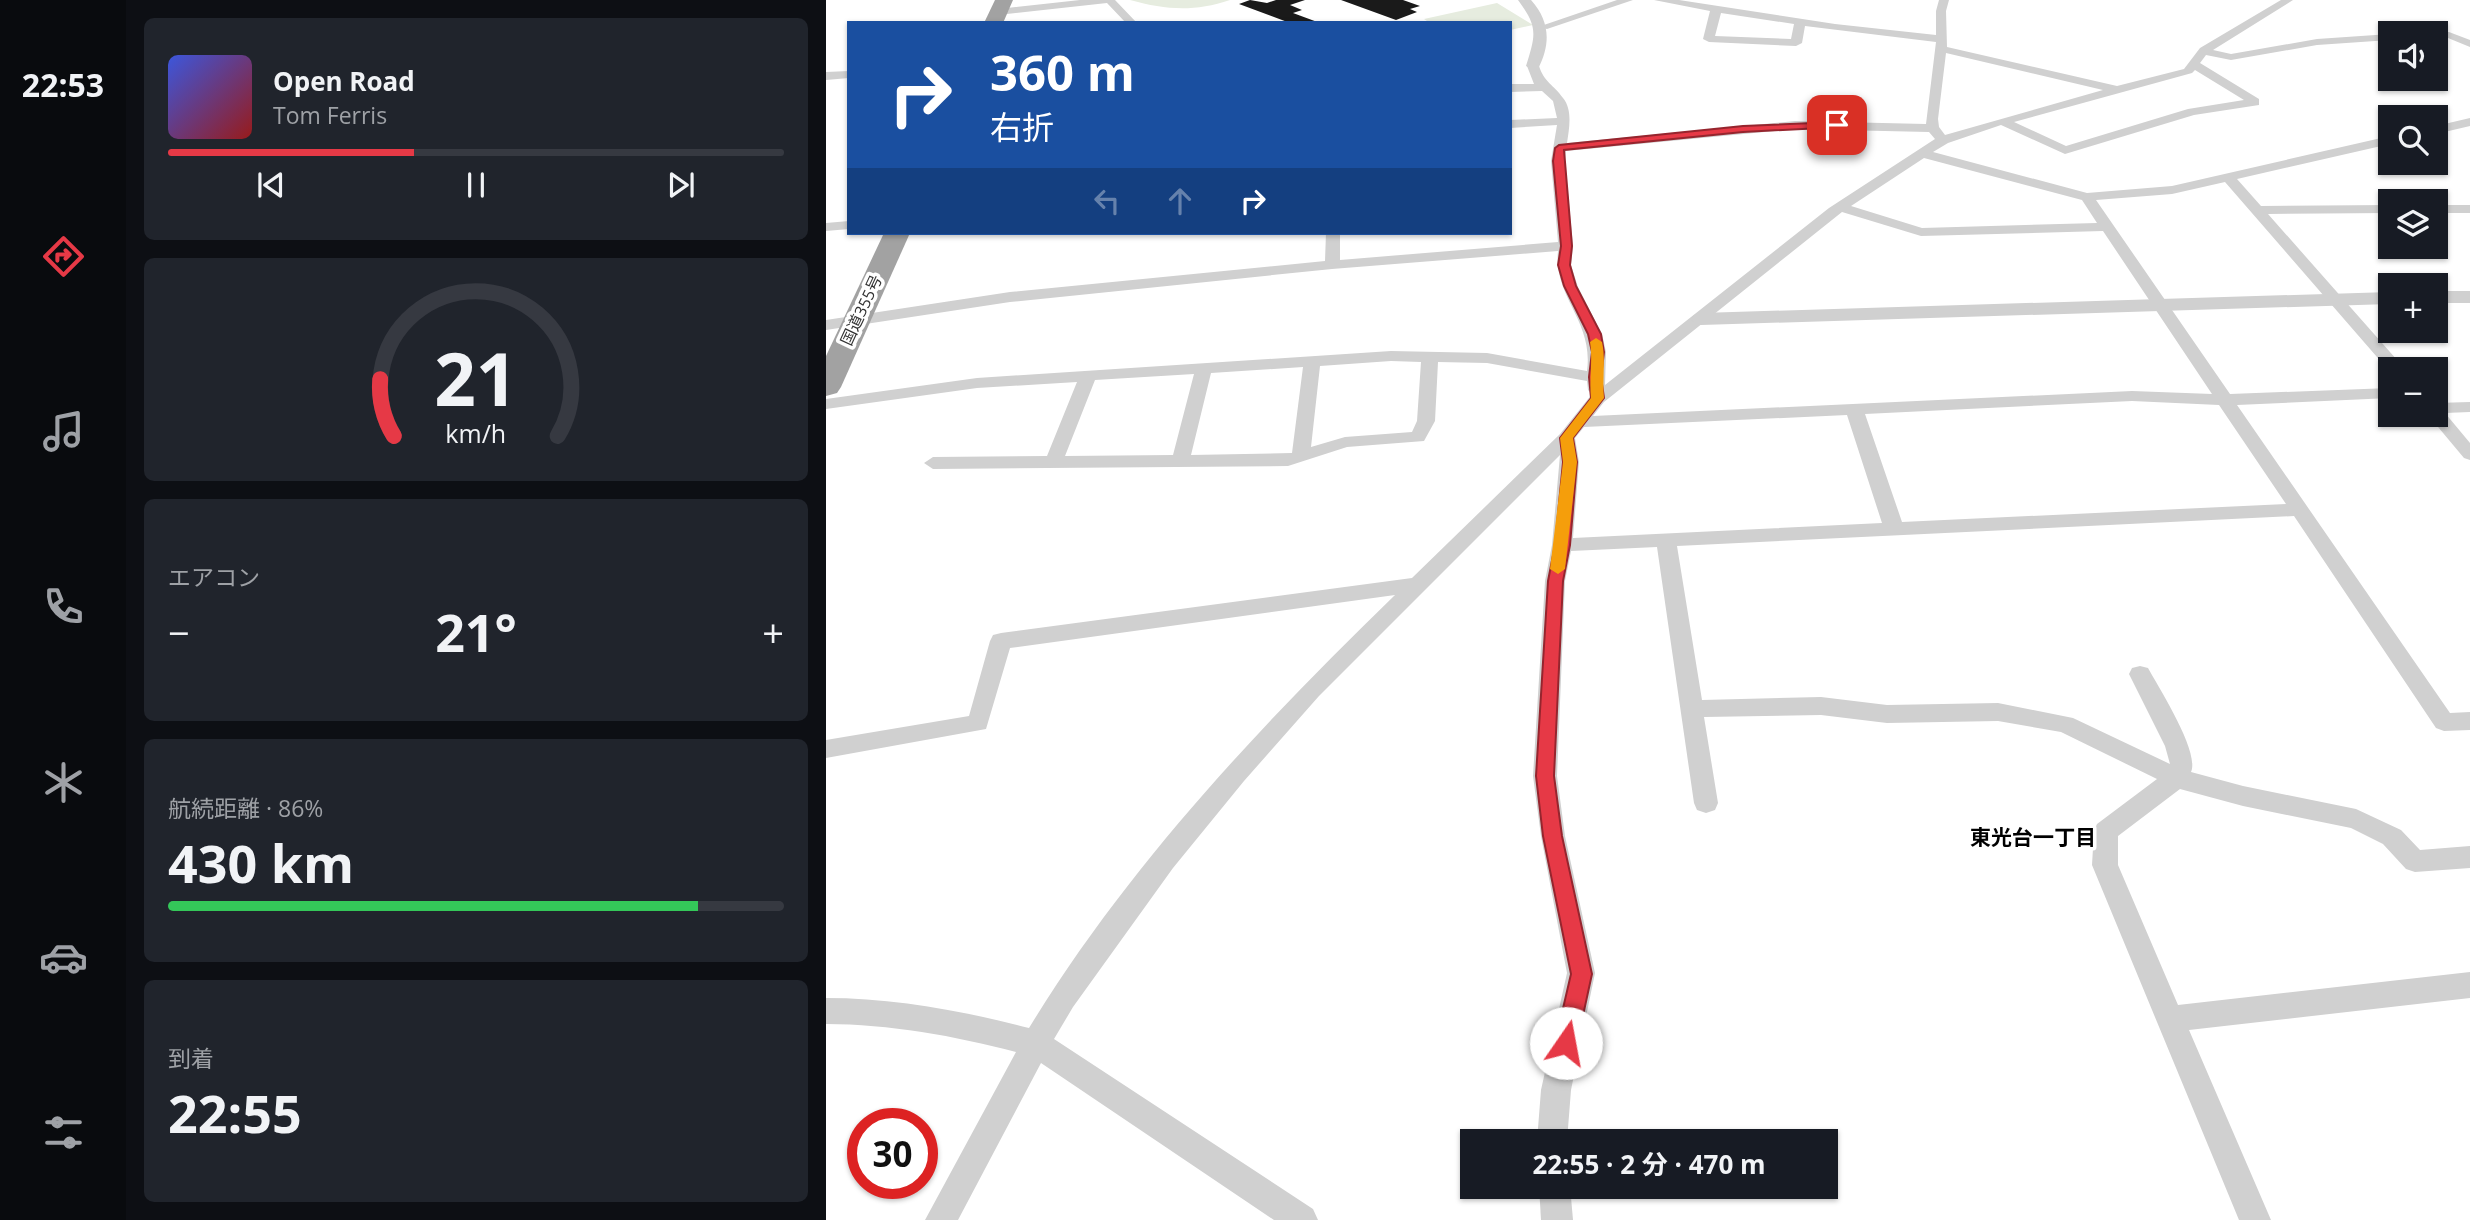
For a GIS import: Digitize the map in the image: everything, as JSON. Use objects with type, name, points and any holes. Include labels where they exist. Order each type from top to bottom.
[{"type":"highway","name":"国道355号","points":[[826,387],[896,235]]},
{"type":"street","points":[[998,11],[1109,0],[1130,21]]},
{"type":"street","points":[[1524,0],[1539,16],[1543,27],[1533,66],[1534,73],[1544,87],[1559,100],[1564,121],[1558,161],[1566,246],[1564,265],[1570,286],[1594,334],[1598,352],[1595,377],[1598,398]]},
{"type":"street","points":[[1543,27],[1628,0]]},
{"type":"street","points":[[1660,0],[1942,44],[2118,90]]},
{"type":"street","points":[[1938,134],[1932,119],[1942,44],[1941,11],[1944,0]]},
{"type":"street","points":[[1559,148],[1796,125],[1938,134],[2003,121],[2188,71],[2199,57],[2288,0]]},
{"type":"street","points":[[1716,10],[1709,39],[1796,43],[1800,21]]},
{"type":"street","points":[[2448,35],[2470,44]]},
{"type":"street","points":[[2199,57],[2231,57],[2317,42],[2378,38]]},
{"type":"street","points":[[2003,121],[2065,150],[2192,113],[2255,102],[2199,57]]},
{"type":"street","points":[[826,76],[847,74]]},
{"type":"street","points":[[1512,88],[1544,87]]},
{"type":"street","points":[[1512,124],[1564,121]]},
{"type":"street","points":[[2448,127],[2470,122]]},
{"type":"street","points":[[941,1220],[1063,998],[1164,860],[1311,690],[1421,584],[1573,430],[1598,398],[1701,319],[1840,206],[1922,153],[1938,134]]},
{"type":"street","points":[[1922,153],[2087,197],[2172,190],[2378,143]]},
{"type":"street","points":[[2228,177],[2387,357]]},
{"type":"street","points":[[2087,197],[2444,722],[2470,721]]},
{"type":"street","points":[[1840,206],[1921,232],[2106,227]]},
{"type":"street","points":[[2257,210],[2378,209]]},
{"type":"street","points":[[2448,209],[2470,209]]},
{"type":"street","points":[[826,227],[847,225]]},
{"type":"street","points":[[1332,265],[1333,235]]},
{"type":"street","points":[[826,325],[1010,297],[1332,265],[1566,246]]},
{"type":"street","points":[[2448,297],[2470,297]]},
{"type":"street","points":[[1701,319],[2378,298]]},
{"type":"street","points":[[826,404],[977,383],[1391,356],[1487,358],[1595,377]]},
{"type":"street","points":[[933,463],[1288,460],[1345,442],[1418,437],[1426,421],[1430,357]]},
{"type":"street","points":[[1301,456],[1312,361]]},
{"type":"street","points":[[1180,461],[1204,368]]},
{"type":"street","points":[[1054,463],[1088,376]]},
{"type":"street","points":[[1573,430],[1854,408],[2132,396],[2223,400],[2378,394]]},
{"type":"street","points":[[2448,408],[2470,407]]},
{"type":"street","points":[[1854,408],[1894,529]]},
{"type":"street","points":[[2447,427],[2470,454]]},
{"type":"street","points":[[1553,1129],[1556,1090],[1581,974],[1553,836],[1545,776],[1555,581],[1562,545],[1573,430]]},
{"type":"street","points":[[1562,545],[2299,510]]},
{"type":"street","points":[[1666,540],[1706,803]]},
{"type":"street","points":[[826,749],[978,723],[1001,641],[1421,584]]},
{"type":"street","points":[[2140,674],[2177,746],[2182,766],[2177,778],[2106,831],[2105,864],[2255,1220]]},
{"type":"street","points":[[1692,709],[1821,706],[1886,714],[1998,712],[2065,724],[2177,778],[2243,796],[2356,819],[2392,837],[2415,861],[2470,857]]},
{"type":"street","points":[[2169,1019],[2470,985]]},
{"type":"street","points":[[826,1011],[855,1011],[976,1028],[1036,1043],[1293,1217]]},
{"type":"street","points":[[1555,1199],[1557,1220]]},
{"type":"shaded area","points":[[1130,0],[1230,0],[1180,8]]},
{"type":"shaded area","points":[[1497,3],[1533,25],[1512,30],[1512,21],[1424,19]]},
{"type":"building","points":[[1250,0],[1267,3],[1276,0],[1305,0],[1290,5],[1302,10],[1293,13],[1315,21],[1285,21],[1239,4]]},
{"type":"building","points":[[1341,0],[1403,0],[1420,6],[1410,9],[1417,12],[1396,20]]},
{"type":"slow traffic","points":[[1558,569],[1570,462],[1566,438],[1598,398],[1595,377],[1598,352],[1596,342]]},
{"type":"district","name":"東光台一丁目","points":[[2033,837]]},
{"type":"route","points":[[1566,1043],[1581,974],[1553,836],[1545,776],[1555,581],[1562,545],[1570,462],[1566,438],[1598,398],[1595,377],[1598,352],[1594,334],[1570,286],[1564,265],[1566,246],[1559,148],[1743,129],[1837,125]]}]
